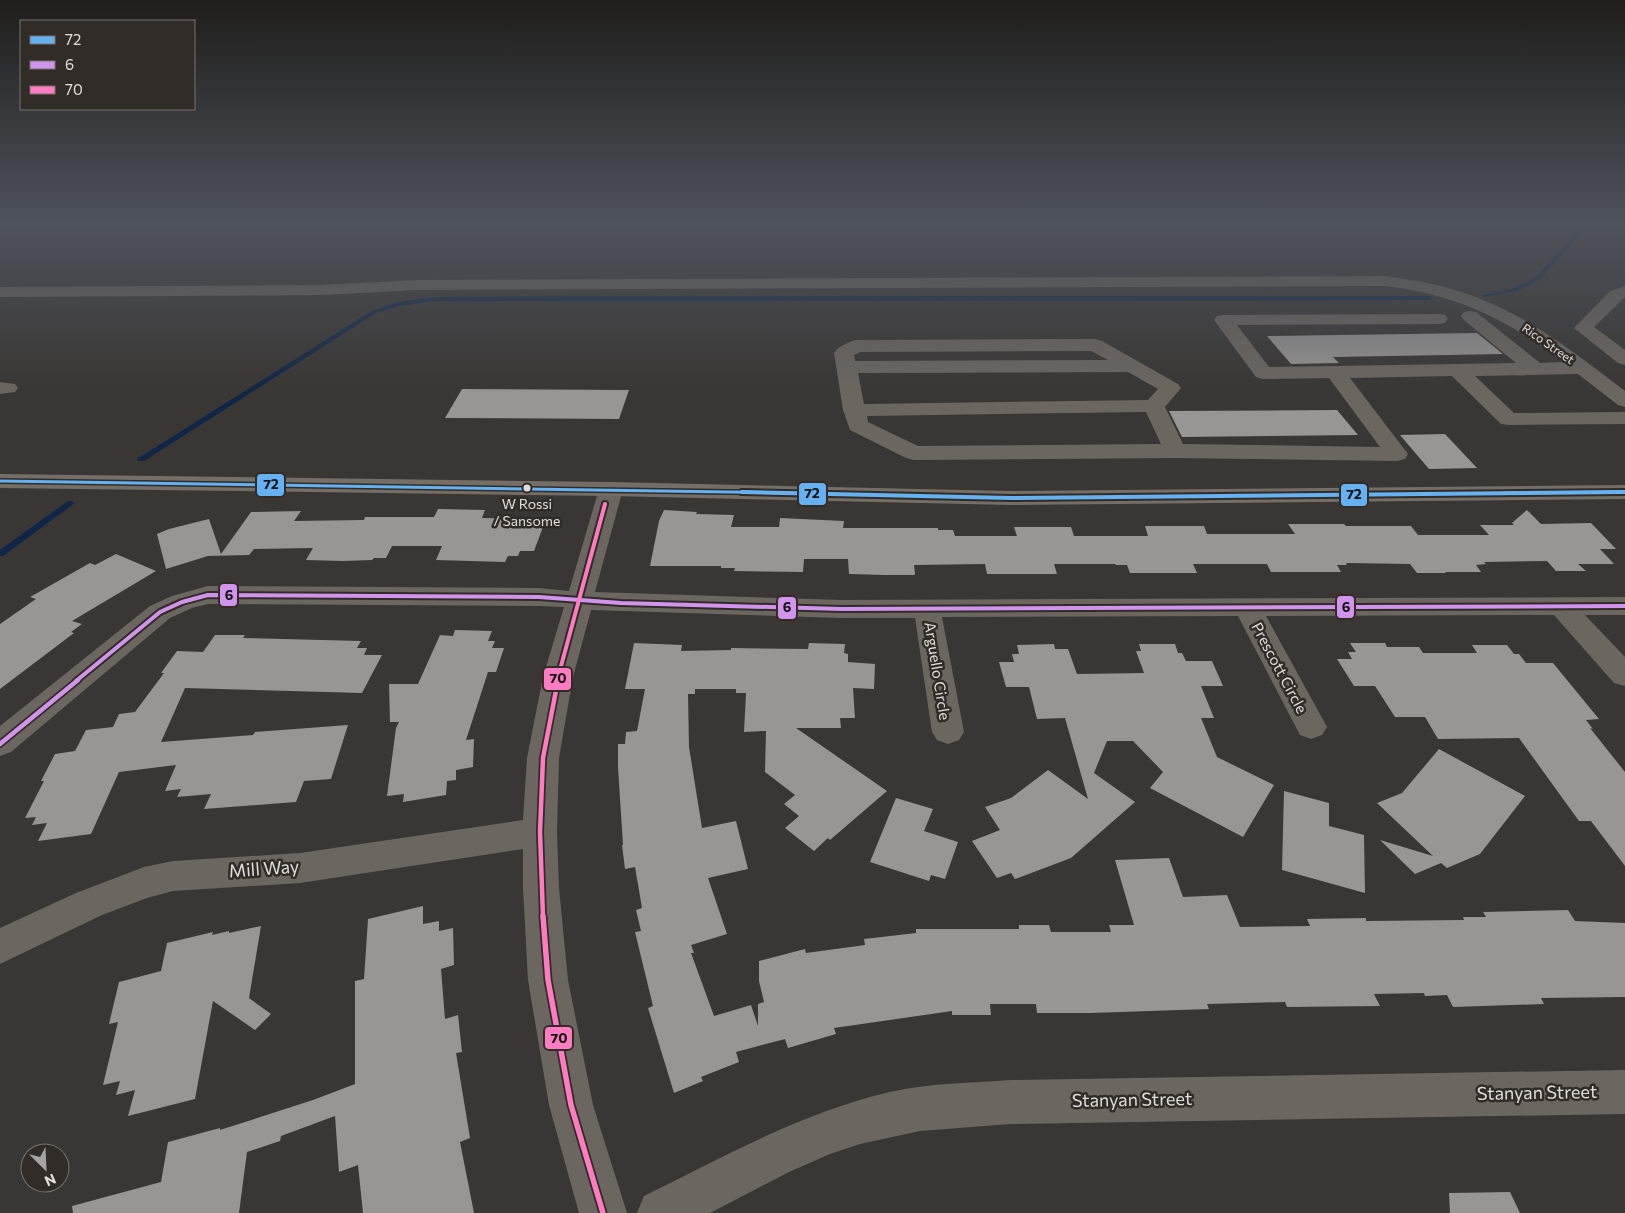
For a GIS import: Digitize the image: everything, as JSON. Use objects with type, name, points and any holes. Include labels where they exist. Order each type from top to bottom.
[{"type":"main road","points":[[0,481],[611,489],[1011,498],[1625,492]]},
{"type":"street","name":"Rico Street","points":[[0,292],[321,290],[426,285],[1374,281],[1412,284],[1435,289],[1470,300],[1504,315],[1544,339],[1625,402]]},
{"type":"street","points":[[1625,291],[1616,295],[1583,328],[1625,359]]},
{"type":"street","points":[[1470,316],[1534,368]]},
{"type":"street","points":[[1439,319],[1223,320],[1263,373],[1582,368]]},
{"type":"street","points":[[1544,339],[1595,337]]},
{"type":"street","points":[[854,410],[1154,406],[1171,388],[1095,345],[856,346],[844,353],[854,410],[858,424],[914,452],[1175,451],[1397,454],[1335,372]]},
{"type":"street","points":[[1457,370],[1509,419],[1625,418]]},
{"type":"street","points":[[1154,406],[1175,451]]},
{"type":"street","points":[[603,1213],[571,1105],[548,980],[540,888],[540,832],[543,758],[550,715],[558,677],[611,489]]},
{"type":"street","points":[[0,744],[160,612],[196,598],[234,594],[539,597],[579,601],[780,608],[928,610],[1625,606]]},
{"type":"street","points":[[1562,607],[1625,676]]},
{"type":"street","name":"Prescott Circle","points":[[1248,608],[1311,727]]},
{"type":"street","name":"Arguello Circle","points":[[928,610],[948,732]]},
{"type":"street","name":"Mill Way","points":[[0,947],[98,900],[144,883],[173,876],[300,868],[540,832]]},
{"type":"street","name":"Stanyan Street","points":[[661,1213],[788,1150],[839,1129],[890,1114],[947,1106],[1011,1102],[1625,1092]]},
{"type":"building","points":[[1477,333],[1503,354],[1333,357],[1339,363],[1291,364],[1267,336]]},
{"type":"building","points":[[462,389],[629,390],[619,419],[445,418]]},
{"type":"building","points":[[1337,410],[1358,435],[1182,437],[1169,411]]},
{"type":"building","points":[[1445,434],[1477,468],[1429,469],[1400,435]]},
{"type":"building","points":[[438,509],[485,510],[482,518],[546,519],[534,551],[520,551],[518,556],[508,556],[505,562],[436,560],[442,546],[392,546],[386,558],[374,558],[372,560],[306,560],[313,548],[254,549],[249,555],[208,556],[166,569],[157,534],[209,519],[221,554],[251,512],[301,511],[294,521],[364,520],[365,517],[434,517]]},
{"type":"building","points":[[664,510],[697,512],[696,514],[734,515],[731,527],[779,527],[780,518],[844,521],[843,528],[938,528],[938,530],[953,530],[955,536],[1017,536],[1014,527],[1071,527],[1074,536],[1148,536],[1145,526],[1204,526],[1207,534],[1295,534],[1288,524],[1411,526],[1418,535],[1489,535],[1480,525],[1514,525],[1512,523],[1527,510],[1541,524],[1591,523],[1616,549],[1600,549],[1614,564],[1578,564],[1586,571],[1556,571],[1547,561],[1484,562],[1486,564],[1476,565],[1481,572],[1446,573],[1417,573],[1410,564],[1346,563],[1347,565],[1337,565],[1341,572],[1271,572],[1267,564],[1193,564],[1197,573],[1130,573],[1127,565],[1054,564],[1057,574],[987,574],[985,564],[914,565],[915,575],[885,575],[849,574],[848,559],[804,559],[803,572],[734,571],[735,568],[721,568],[721,566],[650,566],[659,521]]},
{"type":"building","points":[[116,554],[156,571],[72,621],[82,624],[71,632],[74,633],[0,689],[0,624],[36,599],[30,597],[90,563],[95,565]]},
{"type":"building","points":[[455,630],[492,631],[488,641],[495,641],[492,648],[504,648],[496,672],[488,672],[466,740],[474,739],[473,767],[456,770],[456,780],[447,781],[446,795],[403,802],[404,794],[387,796],[396,728],[399,722],[390,722],[389,684],[418,684],[440,635],[453,636]]},
{"type":"building","points":[[215,635],[245,635],[243,638],[361,641],[357,648],[367,648],[364,655],[382,655],[362,693],[185,688],[161,742],[348,725],[331,779],[304,781],[296,802],[204,809],[211,794],[177,797],[181,789],[165,791],[176,765],[119,772],[91,834],[38,841],[47,823],[32,825],[36,817],[25,818],[55,754],[75,751],[86,730],[113,727],[119,714],[135,712],[164,673],[161,673],[177,651],[203,652]]},
{"type":"building","points":[[634,643],[682,645],[681,651],[731,650],[731,648],[808,649],[809,643],[845,644],[844,653],[848,654],[848,662],[875,664],[874,689],[853,688],[855,718],[840,718],[841,728],[796,728],[887,791],[830,840],[828,838],[814,851],[785,828],[799,816],[784,804],[795,795],[765,772],[766,731],[744,732],[746,693],[736,693],[736,689],[695,689],[695,694],[688,694],[689,747],[702,828],[736,821],[748,869],[708,878],[727,934],[691,945],[694,953],[691,953],[714,1016],[751,1005],[758,1026],[758,1004],[764,1002],[759,981],[759,961],[805,949],[806,953],[865,945],[864,939],[916,933],[916,929],[1019,929],[1019,925],[1049,925],[1051,932],[1111,932],[1109,925],[1134,925],[1115,860],[1169,858],[1183,897],[1227,895],[1240,927],[1310,926],[1307,919],[1366,918],[1366,921],[1464,920],[1463,917],[1486,917],[1483,912],[1568,910],[1575,921],[1625,923],[1625,997],[1541,998],[1544,1004],[1453,1007],[1447,995],[1425,996],[1424,993],[1374,994],[1380,1006],[1287,1007],[1285,1002],[1207,1004],[1209,1009],[1091,1013],[1037,1013],[1036,1004],[990,1004],[991,1015],[952,1015],[952,1011],[834,1028],[836,1034],[788,1048],[785,1039],[736,1052],[739,1062],[701,1077],[703,1081],[674,1093],[648,1008],[653,1006],[635,932],[641,931],[636,910],[642,908],[635,867],[625,869],[622,845],[618,744],[625,744],[626,732],[637,731],[645,689],[625,689]]},
{"type":"building","points":[[1350,643],[1385,643],[1387,647],[1419,647],[1423,653],[1477,653],[1472,645],[1507,645],[1514,654],[1519,654],[1526,663],[1553,663],[1599,719],[1586,720],[1593,729],[1590,728],[1625,772],[1625,866],[1591,821],[1579,821],[1519,738],[1438,739],[1425,717],[1395,717],[1375,686],[1354,686],[1337,659],[1352,659],[1348,652],[1356,652]]},
{"type":"building","points":[[1054,644],[1055,649],[1068,649],[1077,674],[1144,673],[1136,651],[1141,651],[1139,644],[1175,644],[1178,653],[1182,653],[1186,661],[1212,661],[1223,686],[1201,686],[1214,718],[1201,718],[1217,757],[1274,785],[1243,837],[1150,788],[1163,772],[1133,741],[1107,741],[1094,773],[1135,802],[1071,858],[1015,879],[1011,873],[997,878],[972,841],[1000,830],[985,807],[1011,798],[1048,770],[1088,799],[1065,718],[1037,719],[1029,687],[1006,687],[999,662],[1014,662],[1012,654],[1019,654],[1017,645]]},
{"type":"building","points":[[1439,749],[1525,796],[1480,854],[1447,868],[1441,863],[1415,874],[1380,840],[1433,856],[1377,803],[1402,793]]},
{"type":"building","points":[[1284,791],[1329,803],[1329,826],[1364,835],[1365,893],[1282,870]]},
{"type":"building","points":[[896,798],[933,809],[924,831],[958,842],[945,879],[931,875],[929,881],[870,862]]},
{"type":"building","points":[[423,906],[423,924],[439,921],[439,931],[453,928],[454,965],[441,969],[445,1019],[458,1015],[462,1052],[456,1053],[470,1138],[460,1142],[474,1213],[363,1213],[358,1165],[339,1172],[335,1116],[281,1136],[280,1141],[247,1152],[239,1213],[73,1213],[72,1206],[161,1182],[168,1142],[220,1128],[220,1130],[313,1100],[355,1084],[355,981],[364,979],[368,919]]},
{"type":"building","points":[[261,926],[249,998],[271,1014],[255,1030],[213,1001],[195,1099],[128,1116],[135,1090],[116,1095],[120,1081],[103,1085],[118,1022],[109,1024],[119,982],[161,971],[167,943],[213,932],[212,935]]},
{"type":"building","points":[[1510,1192],[1520,1213],[1450,1213],[1449,1193]]},
{"type":"waterway","points":[[1486,296],[1514,290],[1534,281]]},
{"type":"waterway","points":[[141,459],[374,312],[398,304],[434,299],[1430,298]]},
{"type":"waterway","points":[[0,554],[71,503]]},
{"type":"transit line","name":"72","points":[[0,481],[611,489],[1011,498],[1625,492]]},
{"type":"transit line","name":"70","points":[[603,1213],[571,1105],[548,980],[541,888],[540,832],[543,758],[558,677],[605,504]]},
{"type":"transit line","name":"6","points":[[0,744],[160,612],[182,602],[208,595],[539,597],[621,603],[842,609],[1625,606]]},
{"type":"place","name":"W Rossi / Sansome","points":[[527,488]]}]
